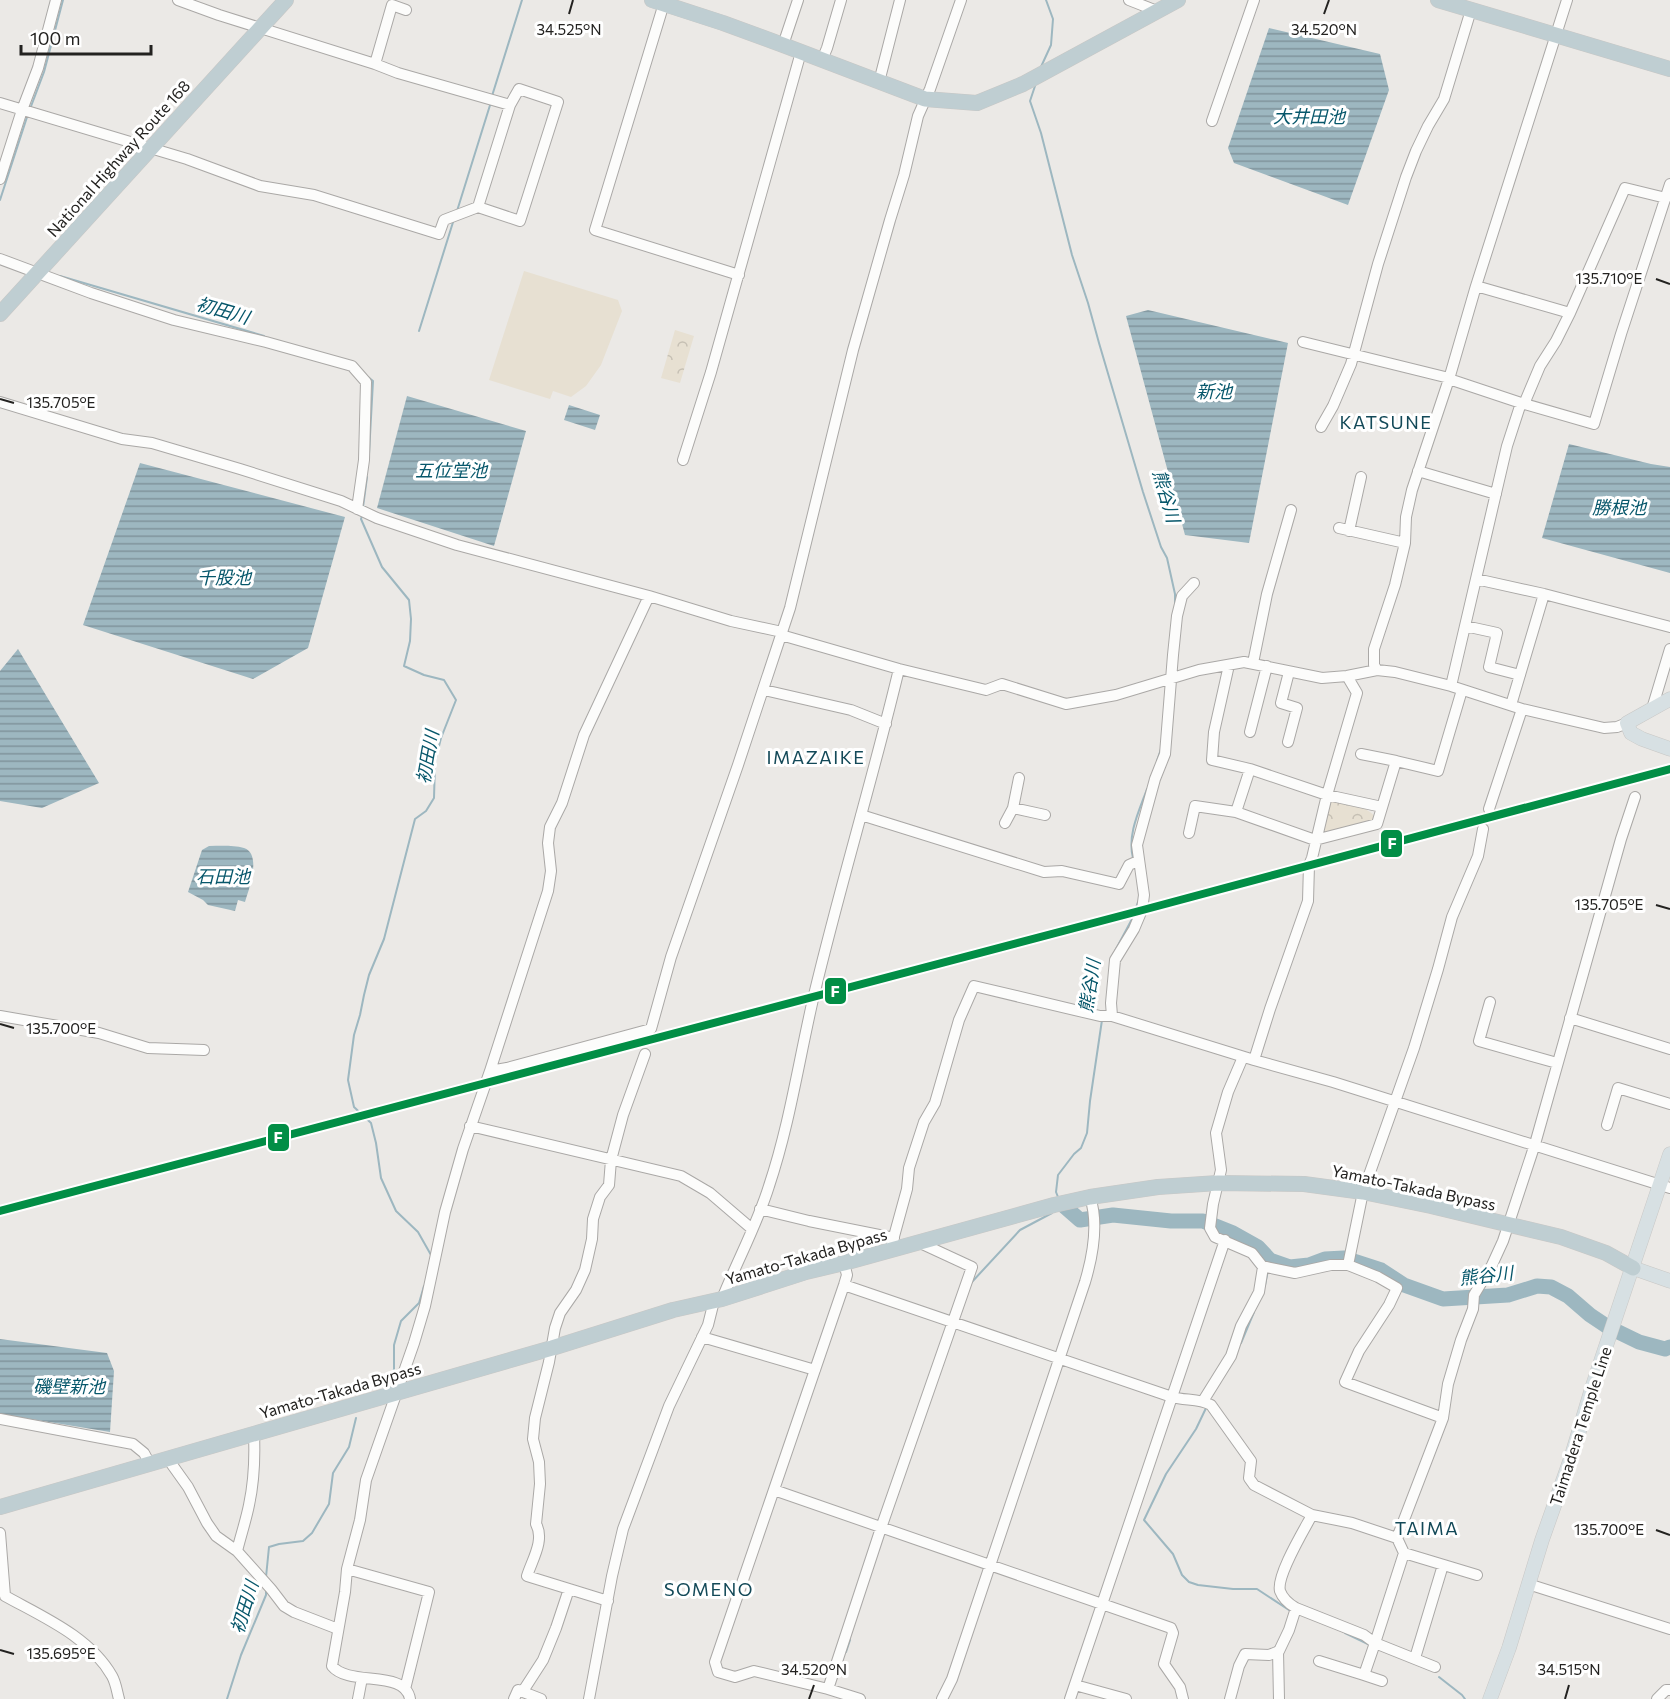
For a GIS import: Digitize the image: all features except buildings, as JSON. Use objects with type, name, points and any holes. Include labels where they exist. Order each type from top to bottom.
[{"type":"highway","name":"National Highway Route 168","points":[[0,314],[286,0]]},
{"type":"highway","points":[[660,1],[925,99],[977,103],[1023,84],[1178,0]]},
{"type":"highway","points":[[1438,0],[1670,69]]},
{"type":"highway","name":"Yamato-Takada Bypass","points":[[0,1508],[552,1348],[673,1310],[718,1300],[806,1272],[844,1263],[892,1244],[918,1242],[1054,1205],[1088,1202],[1158,1187],[1218,1183],[1304,1184],[1363,1192],[1561,1238],[1606,1253],[1633,1268]]},
{"type":"main road","points":[[1670,699],[1628,723],[1631,733],[1642,740],[1670,749]]},
{"type":"main road","name":"Taimadera Temple Line","points":[[1490,1699],[1509,1648],[1612,1329],[1665,1186],[1670,1154]]},
{"type":"main road","points":[[1633,1268],[1670,1281]]},
{"type":"street","points":[[0,179],[27,110],[56,0]]},
{"type":"street","points":[[178,0],[398,73],[510,105]]},
{"type":"street","points":[[783,45],[798,0]]},
{"type":"street","points":[[822,60],[841,0]]},
{"type":"street","points":[[879,82],[900,0]]},
{"type":"street","points":[[490,1071],[651,1029],[671,957],[764,690],[790,608],[853,350],[904,175],[918,116],[961,0]]},
{"type":"street","points":[[1129,0],[1157,11]]},
{"type":"street","points":[[1212,121],[1254,0]]},
{"type":"street","points":[[1377,670],[1374,665],[1374,649],[1395,585],[1405,543],[1406,517],[1418,471],[1449,379],[1476,286],[1567,0]]},
{"type":"street","points":[[660,1],[595,230],[739,275]]},
{"type":"street","points":[[375,64],[392,5],[406,10]]},
{"type":"street","points":[[1321,427],[1333,406],[1351,364],[1378,264],[1406,177],[1416,150],[1444,99],[1471,10]]},
{"type":"street","points":[[683,460],[711,372],[801,52]]},
{"type":"street","points":[[0,103],[187,159],[260,186],[314,195],[439,234],[444,220],[478,207],[520,221],[558,102],[519,89],[510,105],[478,207]]},
{"type":"street","points":[[1303,342],[1449,379],[1523,404],[1594,424],[1670,184]]},
{"type":"street","points":[[1361,754],[1438,771],[1456,688],[1465,626],[1507,446],[1523,404],[1540,366],[1570,313],[1625,188],[1666,198]]},
{"type":"street","points":[[0,259],[91,293],[174,320],[352,366],[366,382],[360,510]]},
{"type":"street","points":[[1476,286],[1570,313]]},
{"type":"street","points":[[0,402],[122,439],[152,443],[240,469],[341,501],[458,545],[649,596],[899,669],[986,690],[1002,684],[1066,704],[1116,695],[1171,677],[1244,662],[1322,678],[1377,670],[1395,672],[1516,707],[1604,728],[1628,723]]},
{"type":"street","points":[[1418,471],[1496,494]]},
{"type":"street","points":[[1361,477],[1344,530],[1405,543]]},
{"type":"street","points":[[1253,663],[1267,594],[1291,510]]},
{"type":"street","points":[[1476,579],[1670,627]]},
{"type":"street","points":[[861,815],[1044,872],[1062,871],[1119,884],[1134,863],[1155,779],[1165,754],[1177,616],[1182,596],[1194,583]]},
{"type":"street","points":[[1489,809],[1516,707],[1520,675],[1544,594]]},
{"type":"street","points":[[408,1694],[395,1682],[362,1678],[339,1672],[332,1666],[347,1569],[360,1520],[366,1480],[425,1306],[445,1212],[470,1126],[548,891],[551,871],[548,843],[550,827],[565,793],[584,735],[649,596]]},
{"type":"street","points":[[1465,626],[1497,633],[1489,667],[1520,675]]},
{"type":"street","points":[[1652,709],[1670,649]]},
{"type":"street","points":[[1229,665],[1214,732],[1212,760],[1250,769],[1327,795],[1382,807]]},
{"type":"street","points":[[1250,732],[1267,666]]},
{"type":"street","points":[[589,1699],[623,1529],[669,1406],[734,1269],[769,1187],[783,1138],[814,996],[899,669]]},
{"type":"street","points":[[1288,742],[1297,708],[1281,703],[1289,672]]},
{"type":"street","points":[[1254,1060],[1308,901],[1309,865],[1357,693],[1347,676]]},
{"type":"street","points":[[764,690],[851,710],[886,724]]},
{"type":"street","points":[[1189,833],[1195,806],[1236,812],[1315,840],[1377,824],[1396,761]]},
{"type":"street","points":[[1236,812],[1250,769]]},
{"type":"street","points":[[1005,823],[1013,808],[1019,778]]},
{"type":"street","points":[[1364,1675],[1404,1553],[1398,1538],[1443,1418],[1448,1384],[1473,1309],[1474,1298],[1492,1265],[1508,1225],[1535,1144],[1621,838],[1635,797]]},
{"type":"street","points":[[1013,808],[1045,815]]},
{"type":"street","points":[[1349,1261],[1363,1192],[1428,1002],[1452,917],[1478,856],[1483,829]]},
{"type":"street","points":[[1112,1016],[1115,960],[1134,929],[1142,910],[1143,881],[1134,863]]},
{"type":"street","points":[[760,1209],[892,1244],[907,1190],[909,1168],[924,1122],[936,1103],[959,1020],[974,986],[1100,1016],[1112,1016],[1535,1144],[1665,1186]]},
{"type":"street","points":[[1490,1002],[1479,1041],[1557,1063]]},
{"type":"street","points":[[0,1016],[99,1033],[148,1048],[204,1050]]},
{"type":"street","points":[[1570,1018],[1670,1049]]},
{"type":"street","points":[[608,1601],[527,1576],[532,1560],[537,1555],[539,1529],[536,1524],[540,1484],[539,1462],[533,1440],[535,1418],[555,1328],[560,1313],[576,1290],[585,1270],[592,1239],[593,1220],[600,1197],[609,1185],[611,1160],[623,1115],[645,1054]]},
{"type":"street","points":[[1243,1056],[1228,1092],[1216,1133],[1221,1170],[1210,1228],[1215,1237],[1252,1253],[1267,1267],[1295,1273],[1349,1261],[1397,1288],[1389,1305],[1359,1351],[1345,1382],[1443,1418]]},
{"type":"street","points":[[1607,1125],[1618,1088],[1670,1104]]},
{"type":"street","points":[[470,1126],[681,1176],[710,1193],[752,1228]]},
{"type":"street","points":[[942,1699],[952,1679],[1088,1273],[1094,1243],[1088,1202]]},
{"type":"street","points":[[1070,1699],[1225,1240]]},
{"type":"street","points":[[828,1689],[881,1528],[972,1267],[918,1242]]},
{"type":"street","points":[[844,1263],[847,1275],[844,1285],[715,1662],[718,1672],[735,1677],[754,1671],[860,1699]]},
{"type":"street","points":[[1206,1402],[1231,1356],[1241,1326],[1259,1292],[1267,1267]]},
{"type":"street","points":[[844,1285],[1172,1397],[1206,1402],[1251,1461],[1249,1478],[1254,1485],[1312,1515],[1352,1523],[1398,1538]]},
{"type":"street","points":[[702,1337],[815,1370]]},
{"type":"street","points":[[0,1419],[133,1444],[144,1453],[150,1464]]},
{"type":"street","points":[[237,1551],[252,1488],[255,1460],[254,1434]]},
{"type":"street","points":[[168,1459],[188,1487],[216,1536],[237,1551],[284,1606],[338,1629]]},
{"type":"street","points":[[774,1490],[1171,1628],[1173,1633],[1164,1664],[1180,1687],[1184,1699]]},
{"type":"street","points":[[1312,1515],[1279,1582],[1281,1592],[1295,1612],[1364,1635],[1374,1646],[1415,1658],[1435,1667]]},
{"type":"street","points":[[0,1533],[5,1596],[71,1632],[95,1654],[113,1677],[119,1699]]},
{"type":"street","points":[[1404,1553],[1477,1575]]},
{"type":"street","points":[[1415,1658],[1443,1565]]},
{"type":"street","points":[[347,1569],[429,1592],[408,1694]]},
{"type":"street","points":[[1528,1584],[1670,1629]]},
{"type":"street","points":[[523,1691],[543,1660],[569,1589]]},
{"type":"street","points":[[1279,1699],[1278,1651],[1295,1612]]},
{"type":"street","points":[[1230,1699],[1239,1666],[1245,1654],[1269,1655],[1278,1651]]},
{"type":"street","points":[[1319,1661],[1382,1681]]},
{"type":"street","points":[[358,1699],[362,1678]]},
{"type":"street","points":[[1075,1685],[1126,1699]]},
{"type":"street","points":[[514,1699],[518,1690],[541,1699]]},
{"type":"street","points":[[1657,1699],[1666,1690],[1670,1690]]},
{"type":"green space","points":[[524,271],[618,300],[622,311],[601,365],[586,386],[571,397],[553,391],[550,399],[489,380]]},
{"type":"green space","points":[[675,330],[694,336],[680,383],[661,378]]},
{"type":"green space","points":[[1330,798],[1362,807],[1375,818],[1373,821],[1326,834],[1323,830]]},
{"type":"water","name":"大井田池","points":[[1269,28],[1380,54],[1389,90],[1348,205],[1234,163],[1228,148]]},
{"type":"water","name":"新池","points":[[1148,310],[1288,343],[1249,543],[1185,535],[1126,316]]},
{"type":"water","name":"五位堂池","points":[[407,396],[526,431],[494,546],[377,508]]},
{"type":"water","points":[[569,405],[600,415],[595,430],[564,420]]},
{"type":"water","name":"勝根池","points":[[1569,444],[1670,467],[1670,573],[1542,538]]},
{"type":"water","name":"千股池","points":[[140,463],[345,517],[308,648],[253,679],[83,625]]},
{"type":"water","points":[[18,649],[99,783],[42,808],[0,801],[0,671]]},
{"type":"water","name":"石田池","points":[[209,846],[244,848],[252,857],[253,872],[245,902],[238,900],[235,911],[208,905],[188,892],[202,850]]},
{"type":"water","name":"磯壁新池","points":[[0,1339],[107,1353],[114,1371],[110,1432],[0,1414]]},
{"type":"waterway","name":"初田川","points":[[30,109],[44,72],[63,0]]},
{"type":"waterway","points":[[492,96],[522,0]]},
{"type":"waterway","name":"熊谷川","points":[[1040,69],[1051,45],[1053,19],[1046,0]]},
{"type":"waterway","name":"熊谷川","points":[[1035,86],[1030,101],[1041,133],[1072,255],[1143,492],[1161,547],[1167,558],[1175,594],[1175,606]]},
{"type":"waterway","points":[[457,211],[491,102]]},
{"type":"waterway","name":"初田川","points":[[0,200],[28,114]]},
{"type":"waterway","points":[[419,331],[454,219]]},
{"type":"waterway","name":"初田川","points":[[60,276],[264,336]]},
{"type":"waterway","name":"初田川","points":[[368,377],[373,381],[369,454]]},
{"type":"waterway","name":"初田川","points":[[363,507],[367,477]]},
{"type":"waterway","name":"初田川","points":[[362,516],[361,519],[382,567],[409,600],[410,641],[404,666],[424,675],[444,680],[456,700],[441,738],[435,762],[434,798],[426,811],[415,819],[384,939],[369,975],[354,1035],[348,1080],[354,1107],[371,1123],[381,1178],[396,1211],[418,1232],[431,1255]]},
{"type":"waterway","name":"熊谷川","points":[[1157,761],[1161,749]]},
{"type":"waterway","name":"熊谷川","points":[[1133,858],[1133,832],[1147,789]]},
{"type":"waterway","name":"熊谷川","points":[[1115,951],[1138,902]]},
{"type":"waterway","name":"熊谷川","points":[[1058,1197],[1056,1192],[1058,1175],[1081,1148],[1087,1133],[1102,1020]]},
{"type":"waterway","name":"熊谷川","points":[[1064,1206],[1080,1220],[1113,1215],[1171,1221],[1203,1221],[1233,1233],[1258,1247],[1270,1260],[1290,1267],[1309,1265],[1325,1259],[1344,1258],[1381,1270],[1404,1285],[1443,1299],[1508,1295],[1537,1286],[1551,1287],[1568,1296],[1608,1327],[1639,1342],[1665,1349],[1670,1347]]},
{"type":"waterway","points":[[971,1283],[1020,1230],[1052,1213]]},
{"type":"waterway","points":[[1265,1285],[1268,1270]]},
{"type":"waterway","name":"初田川","points":[[363,1388],[363,1386],[391,1378],[394,1369],[394,1345],[401,1321],[419,1303],[424,1286]]},
{"type":"waterway","points":[[1241,1343],[1254,1312]]},
{"type":"waterway","points":[[1207,1406],[1196,1429],[1166,1474],[1144,1520],[1173,1554],[1182,1575],[1189,1582],[1233,1589],[1257,1589],[1292,1612]]},
{"type":"waterway","name":"初田川","points":[[266,1577],[269,1547],[303,1541],[312,1533],[329,1504],[333,1473],[349,1447],[356,1418]]},
{"type":"waterway","name":"初田川","points":[[227,1699],[241,1655],[266,1595],[266,1589]]},
{"type":"waterway","points":[[1345,1633],[1372,1646]]},
{"type":"waterway","points":[[846,1652],[850,1640]]},
{"type":"waterway","points":[[1439,1677],[1465,1699]]},
{"type":"transit line","name":"F","points":[[0,1211],[1670,769]]},
{"type":"district","name":"KATSUNE","points":[[1386,422]]},
{"type":"district","name":"IMAZAIKE","points":[[816,757]]},
{"type":"district","name":"TAIMA","points":[[1427,1528]]},
{"type":"district","name":"SOMENO","points":[[709,1589]]}]
